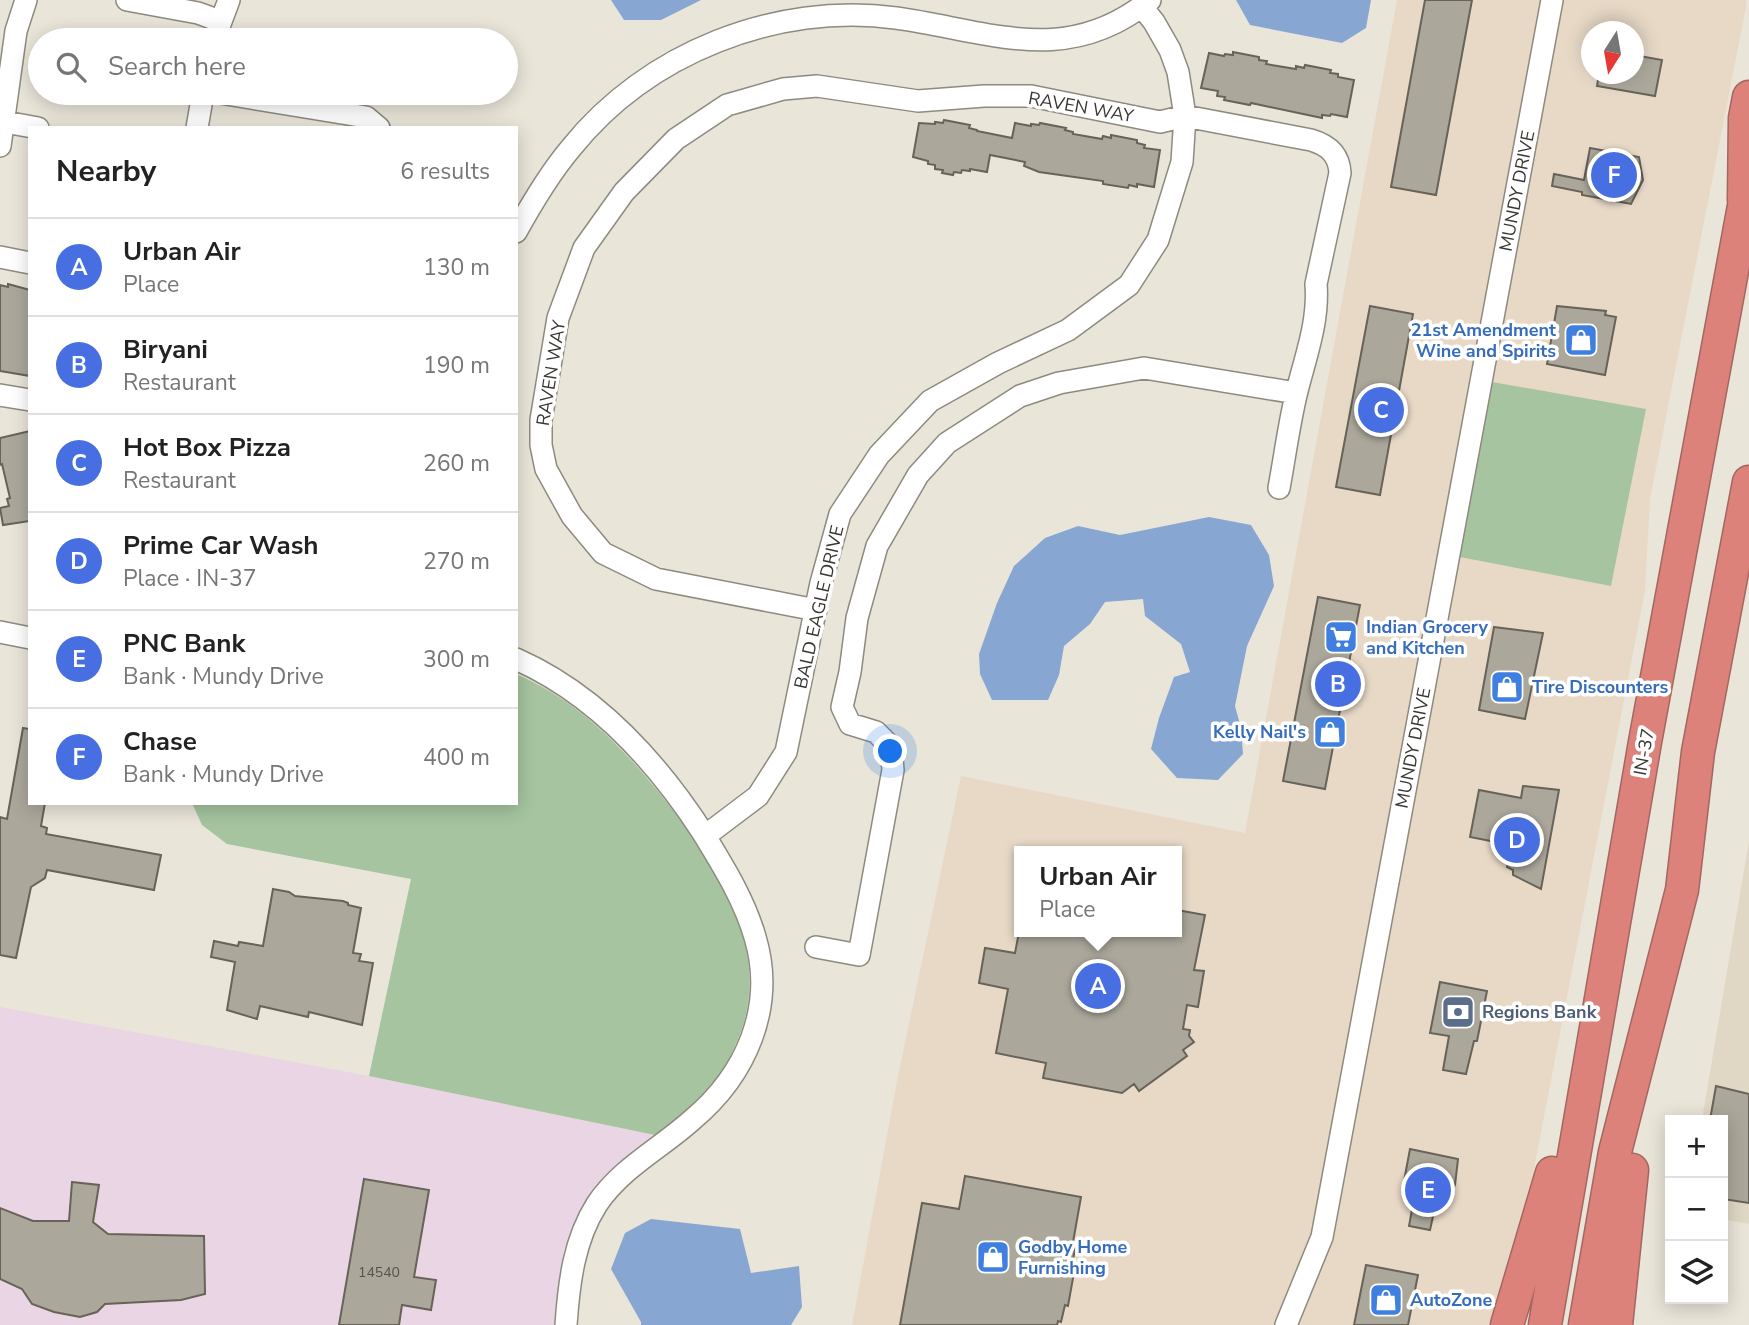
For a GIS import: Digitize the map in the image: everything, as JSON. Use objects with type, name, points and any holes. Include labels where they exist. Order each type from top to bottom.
[{"type":"highway","points":[[1743,210],[1745,118],[1749,97]]},
{"type":"highway","name":"IN-37","points":[[1545,1325],[1587,1072],[1749,179]]},
{"type":"highway","points":[[1585,1325],[1615,1152],[1682,890],[1698,752],[1749,482]]},
{"type":"highway","points":[[1507,1325],[1567,1121],[1587,1072]]},
{"type":"highway","points":[[1616,1325],[1633,1157],[1633,1087]]},
{"type":"street","points":[[0,146],[16,31],[26,0]]},
{"type":"street","points":[[127,0],[198,13],[214,28]]},
{"type":"street","points":[[218,28],[229,0]]},
{"type":"street","name":"MUNDY DRIVE","points":[[1286,1325],[1322,1237],[1552,0]]},
{"type":"street","points":[[518,229],[555,167],[572,145],[611,108],[664,68],[691,53],[751,28],[810,17],[872,15],[1028,41],[1059,39],[1107,27],[1146,3]]},
{"type":"street","name":"BALD EAGLE DRIVE","points":[[705,836],[758,796],[786,752],[816,610],[840,514],[879,455],[930,401],[998,363],[1068,330],[1129,285],[1158,240],[1182,162],[1185,116],[1178,72],[1146,3]]},
{"type":"street","name":"RAVEN WAY","points":[[816,610],[656,579],[603,553],[572,516],[546,469],[541,445],[541,420],[558,318],[584,248],[624,192],[676,139],[727,105],[783,89],[825,87],[918,101],[1031,96],[1160,121],[1185,116],[1321,143],[1329,148],[1339,162],[1340,173],[1316,284],[1317,299],[1312,338],[1296,393]]},
{"type":"street","points":[[197,126],[202,105]]},
{"type":"street","points":[[293,105],[366,117],[377,126]]},
{"type":"street","points":[[2,122],[28,126]]},
{"type":"street","points":[[0,257],[28,263]]},
{"type":"street","points":[[816,947],[859,955],[894,770],[891,747],[876,732],[850,724],[842,707],[857,618],[877,546],[918,475],[947,443],[1008,402],[1059,383],[1144,368],[1296,393],[1279,488]]},
{"type":"street","points":[[0,395],[28,400]]},
{"type":"street","points":[[0,632],[28,638]]},
{"type":"street","points":[[518,660],[576,694],[624,735],[682,800],[741,899],[755,936],[761,978],[756,1027],[735,1075],[718,1097],[689,1123],[611,1185],[596,1207],[582,1234],[573,1262],[566,1325]]},
{"type":"shaded area","points":[[1397,0],[1746,0],[1650,499],[1645,591],[1504,1325],[852,1325],[898,1076],[961,776],[1245,833]]},
{"type":"shaded area","points":[[1749,841],[1749,1224],[1728,1220],[1728,1115],[1703,1115]]},
{"type":"shaded area","points":[[0,1007],[369,1076],[655,1135],[634,1149],[600,1180],[579,1212],[564,1248],[556,1325],[0,1325]]},
{"type":"green space","points":[[1492,382],[1646,409],[1611,586],[1460,557]]},
{"type":"green space","points":[[518,675],[560,698],[618,746],[668,804],[708,859],[738,920],[747,952],[750,984],[745,1017],[733,1050],[715,1083],[694,1104],[655,1135],[369,1076],[411,879],[227,844],[202,825],[193,805],[518,805]]},
{"type":"water","points":[[611,0],[701,0],[661,20],[624,20]]},
{"type":"water","points":[[1236,0],[1371,0],[1366,28],[1342,43],[1250,25]]},
{"type":"water","points":[[1209,517],[1251,525],[1269,555],[1274,586],[1247,646],[1235,706],[1241,728],[1243,754],[1218,780],[1177,778],[1151,749],[1174,677],[1190,672],[1181,644],[1145,616],[1143,599],[1105,602],[1090,624],[1064,646],[1059,675],[1048,700],[992,700],[980,674],[979,654],[997,603],[1014,566],[1045,538],[1078,526],[1120,535]]},
{"type":"water","points":[[651,1219],[740,1229],[751,1273],[799,1266],[802,1307],[791,1325],[641,1325],[611,1269],[625,1233]]},
{"type":"building","points":[[1425,0],[1472,0],[1436,195],[1391,187]]},
{"type":"building","points":[[1233,52],[1259,57],[1259,60],[1267,61],[1266,64],[1296,69],[1296,66],[1304,68],[1305,65],[1331,70],[1330,73],[1338,74],[1338,77],[1354,80],[1347,117],[1331,114],[1322,115],[1322,118],[1224,100],[1225,97],[1217,96],[1218,91],[1201,88],[1209,53],[1224,56],[1233,55]]},
{"type":"building","points":[[1644,57],[1662,60],[1655,96],[1597,86],[1644,84]]},
{"type":"building","points":[[944,120],[970,125],[969,128],[977,131],[1012,138],[1015,123],[1031,126],[1040,123],[1066,128],[1065,130],[1073,134],[1102,139],[1103,136],[1111,138],[1111,135],[1137,140],[1137,143],[1145,145],[1144,148],[1160,150],[1154,187],[1137,184],[1137,187],[1129,185],[1128,188],[1103,184],[1103,181],[1039,172],[1024,166],[1025,162],[990,155],[987,172],[970,169],[962,170],[961,173],[954,172],[953,175],[942,173],[943,170],[935,169],[935,165],[928,164],[928,161],[913,157],[919,123],[935,124],[943,123]]},
{"type":"building","points":[[1590,148],[1639,157],[1643,180],[1631,204],[1582,195],[1582,192],[1552,186],[1554,174],[1584,180]]},
{"type":"building","points":[[8,284],[28,289],[28,376],[0,371],[0,285],[8,287]]},
{"type":"building","points":[[1370,306],[1413,314],[1380,495],[1336,487]]},
{"type":"building","name":"21st Amendment Wine and Spirits","points":[[1557,306],[1606,311],[1605,315],[1616,317],[1605,375],[1547,364]]},
{"type":"building","points":[[28,431],[28,521],[3,525],[0,508],[9,506],[7,499],[10,498],[2,464],[0,465],[0,438]]},
{"type":"building","points":[[1318,597],[1360,605],[1325,789],[1283,781]]},
{"type":"building","name":"Tire Discounters","points":[[1494,627],[1543,633],[1525,719],[1479,710]]},
{"type":"building","points":[[23,728],[28,729],[28,805],[45,805],[41,826],[47,828],[46,834],[161,855],[154,890],[47,870],[45,878],[31,887],[16,958],[0,955],[0,817],[7,819]]},
{"type":"building","points":[[1523,786],[1559,790],[1541,889],[1513,875],[1513,870],[1507,867],[1511,845],[1470,837],[1479,790],[1521,798]]},
{"type":"building","points":[[273,889],[295,896],[343,901],[361,908],[353,953],[361,954],[359,961],[373,963],[362,1025],[309,1012],[308,1017],[260,1006],[257,1019],[227,1010],[235,962],[211,957],[214,941],[238,946],[239,942],[263,946]]},
{"type":"building","points":[[1182,911],[1205,915],[1194,970],[1204,971],[1198,1007],[1187,1005],[1183,1029],[1190,1030],[1189,1036],[1194,1042],[1183,1050],[1187,1056],[1139,1091],[1134,1084],[1122,1093],[1043,1078],[1046,1063],[996,1053],[1008,989],[979,983],[985,948],[1015,953],[1018,937],[1182,937]]},
{"type":"building","name":"Regions Bank","points":[[1440,982],[1487,991],[1477,1041],[1474,1041],[1466,1074],[1443,1070],[1449,1036],[1430,1033]]},
{"type":"building","points":[[1716,1086],[1749,1094],[1749,1203],[1728,1200],[1728,1115],[1711,1115]]},
{"type":"building","points":[[1410,1149],[1458,1159],[1455,1185],[1450,1190],[1447,1205],[1436,1203],[1430,1230],[1409,1226],[1414,1199],[1404,1197],[1407,1182],[1404,1181]]},
{"type":"building","name":"Godby Home Furnishing","points":[[965,1176],[1081,1197],[1072,1248],[1075,1248],[1072,1266],[1075,1267],[1068,1306],[1065,1305],[1061,1322],[1058,1321],[1057,1325],[900,1325],[922,1203],[959,1209]]},
{"type":"building","points":[[364,1179],[429,1190],[414,1277],[436,1280],[431,1310],[402,1305],[399,1325],[339,1325]]},
{"type":"building","points":[[72,1182],[99,1185],[93,1222],[108,1234],[204,1236],[205,1294],[181,1300],[105,1304],[97,1312],[80,1317],[32,1304],[22,1289],[0,1279],[0,1208],[33,1221],[69,1221]]},
{"type":"building","name":"AutoZone","points":[[1366,1265],[1418,1275],[1408,1325],[1354,1325]]},
{"type":"place","name":"Chase","points":[[1614,175]]},
{"type":"place","name":"21st Amendment Wine and Spirits","points":[[1581,340]]},
{"type":"place","name":"Hot Box Pizza","points":[[1381,410]]},
{"type":"place","name":"Indian Grocery and Kitchen","points":[[1341,637]]},
{"type":"place","name":"Biryani","points":[[1338,684]]},
{"type":"place","name":"Tire Discounters","points":[[1507,687]]},
{"type":"place","name":"Kelly Nail's","points":[[1330,732]]},
{"type":"place","name":"Prime Car Wash","points":[[1517,840]]},
{"type":"place","name":"Urban Air","points":[[1098,986]]},
{"type":"place","name":"Regions Bank","points":[[1458,1012]]},
{"type":"place","name":"PNC Bank","points":[[1428,1190]]},
{"type":"place","name":"Godby Home Furnishing","points":[[993,1257]]},
{"type":"place","name":"AutoZone","points":[[1386,1300]]}]
